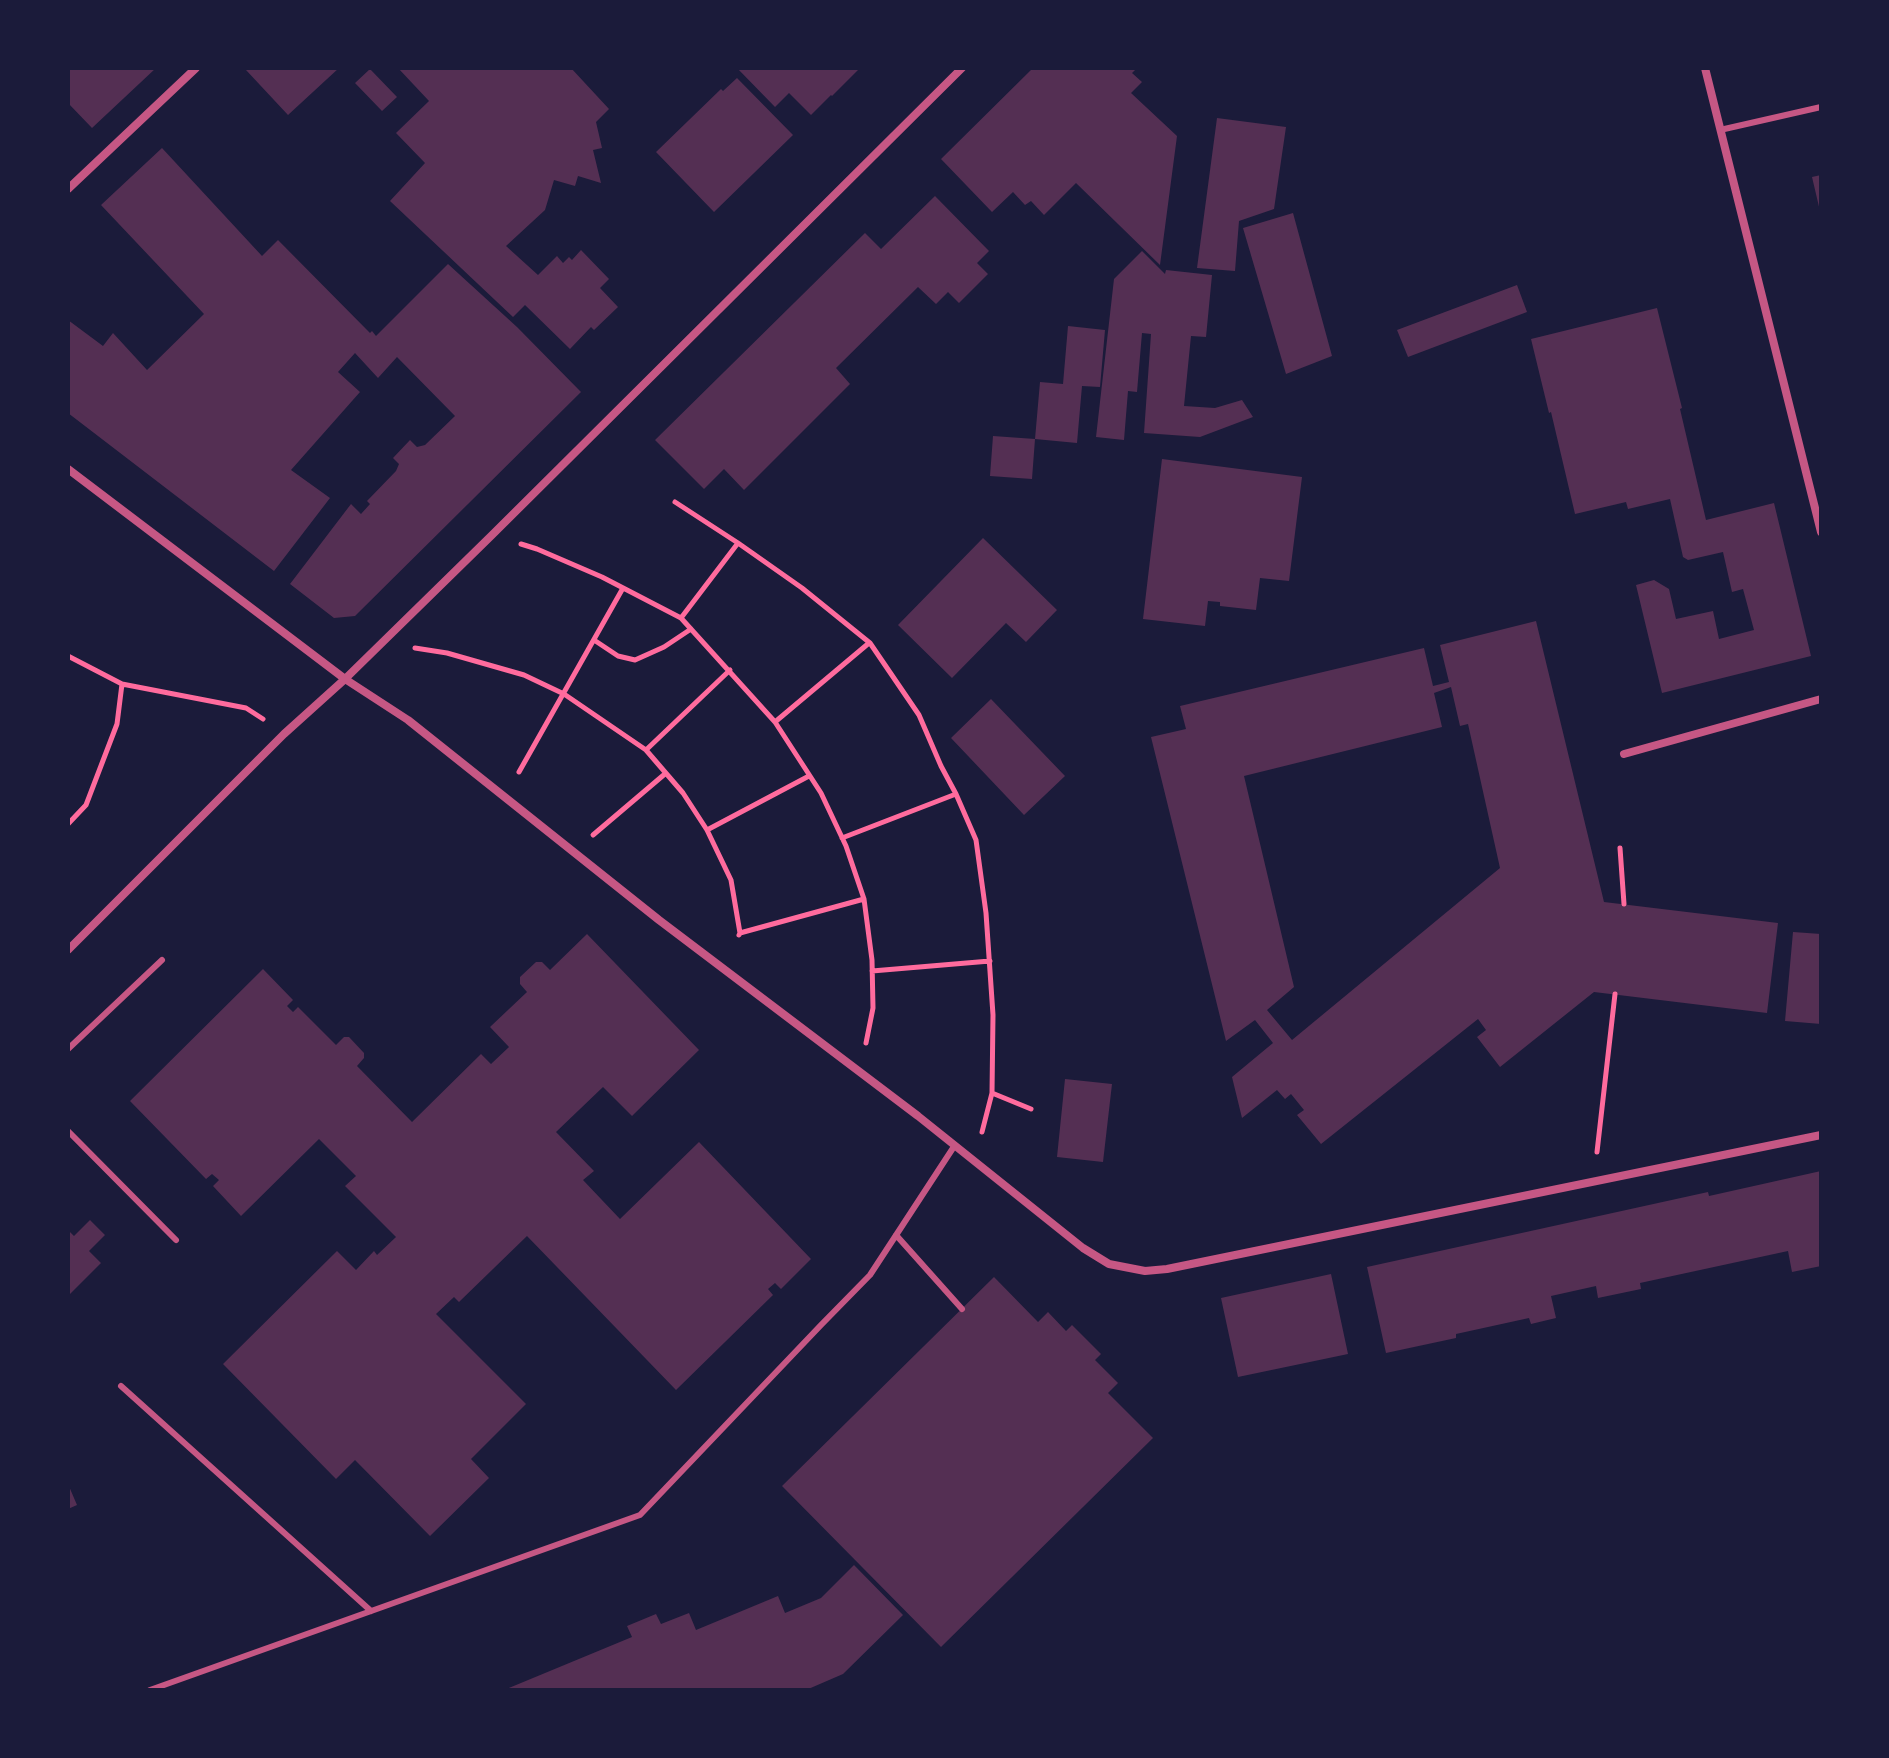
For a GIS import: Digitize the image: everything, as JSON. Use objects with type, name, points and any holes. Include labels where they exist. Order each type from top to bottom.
[{"type":"street","points":[[68,189],[196,68]]},
{"type":"street","points":[[68,950],[962,68]]},
{"type":"street","points":[[1705,68],[1821,532]]},
{"type":"street","points":[[68,469],[345,679],[408,720],[659,920],[955,1145],[1083,1248],[1109,1264],[1145,1271],[1167,1269],[1821,1135]]},
{"type":"street","points":[[1624,754],[1821,699]]},
{"type":"lane","points":[[1720,130],[1821,107]]},
{"type":"lane","points":[[68,1049],[162,960]]},
{"type":"lane","points":[[68,1131],[176,1240]]},
{"type":"lane","points":[[150,1690],[640,1515],[870,1275],[955,1145]]},
{"type":"lane","points":[[896,1235],[962,1309]]},
{"type":"lane","points":[[121,1386],[371,1611]]},
{"type":"path","points":[[675,502],[802,588],[870,643],[919,715],[956,794],[976,840],[986,913],[993,1015],[992,1093],[974,1160]]},
{"type":"path","points":[[491,536],[537,549],[602,577],[681,618],[775,722],[821,793],[846,846],[864,899],[872,960],[873,1008],[858,1071]]},
{"type":"path","points":[[681,618],[738,543]]},
{"type":"path","points":[[504,797],[623,588]]},
{"type":"path","points":[[594,640],[618,656],[635,660],[664,647],[691,629]]},
{"type":"path","points":[[382,642],[447,653],[524,675],[564,694],[646,750],[683,793],[707,830],[731,880],[740,933],[720,967]]},
{"type":"path","points":[[775,722],[870,643]]},
{"type":"path","points":[[68,656],[122,684],[246,708],[284,734]]},
{"type":"path","points":[[646,750],[730,670]]},
{"type":"path","points":[[68,824],[86,805],[112,738],[122,684]]},
{"type":"path","points":[[576,852],[666,773]]},
{"type":"path","points":[[707,830],[809,776]]},
{"type":"path","points":[[842,838],[956,794]]},
{"type":"path","points":[[1620,848],[1624,904]]},
{"type":"path","points":[[740,933],[864,899]]},
{"type":"path","points":[[872,971],[990,961]]},
{"type":"path","points":[[1594,1181],[1615,994]]},
{"type":"path","points":[[992,1093],[1031,1109]]},
{"type":"building","points":[[68,68],[156,68],[92,128],[68,103]]},
{"type":"building","points":[[339,68],[288,115],[246,70]]},
{"type":"building","points":[[398,68],[571,68],[609,109],[596,122],[602,148],[593,150],[601,183],[578,176],[575,186],[554,180],[545,210],[506,246],[538,275],[557,256],[563,263],[569,257],[572,260],[581,250],[609,279],[600,288],[618,307],[594,330],[591,327],[570,349],[525,305],[513,317],[390,201],[425,163],[396,133],[429,101]]},
{"type":"building","points":[[737,68],[860,68],[811,115],[789,93],[775,107]]},
{"type":"building","points":[[1033,68],[1137,68],[1132,73],[1142,82],[1131,93],[1177,136],[1160,265],[1076,183],[1044,215],[1031,201],[1025,205],[1013,192],[992,212],[941,159]]},
{"type":"building","points":[[370,69],[397,97],[382,111],[355,83]]},
{"type":"building","points":[[737,78],[793,135],[714,212],[656,152],[721,89],[723,91]]},
{"type":"building","points":[[1217,118],[1286,127],[1274,209],[1239,221],[1235,271],[1197,268]]},
{"type":"building","points":[[162,148],[262,256],[278,240],[370,333],[372,331],[376,336],[448,264],[517,327],[581,392],[355,616],[334,618],[290,584],[351,504],[361,514],[370,504],[367,501],[396,471],[399,464],[393,458],[410,440],[417,447],[425,445],[455,416],[397,357],[378,378],[355,353],[338,372],[360,392],[291,470],[330,498],[274,571],[68,413],[68,320],[103,346],[113,333],[147,370],[204,314],[101,205]]},
{"type":"building","points":[[1821,175],[1821,211],[1820,211],[1812,177]]},
{"type":"building","points":[[935,196],[989,251],[977,263],[988,274],[959,303],[948,292],[936,304],[918,287],[836,368],[850,384],[744,490],[724,469],[704,489],[655,440],[865,233],[881,249]]},
{"type":"building","points":[[1293,213],[1332,356],[1286,374],[1243,228]]},
{"type":"building","points":[[1142,251],[1165,274],[1166,270],[1212,275],[1206,337],[1191,336],[1184,406],[1215,408],[1242,400],[1253,417],[1200,437],[1144,433],[1151,334],[1142,333],[1137,392],[1128,391],[1124,440],[1096,437],[1114,279]]},
{"type":"building","points":[[1517,285],[1527,312],[1408,357],[1397,330]]},
{"type":"building","points":[[1657,308],[1706,520],[1774,503],[1811,656],[1662,693],[1636,585],[1654,580],[1669,589],[1676,619],[1713,611],[1719,639],[1754,630],[1743,589],[1732,592],[1723,552],[1688,560],[1683,557],[1670,499],[1628,509],[1626,502],[1575,514],[1531,339]]},
{"type":"building","points":[[1068,326],[1105,330],[1100,387],[1082,386],[1077,443],[1035,439],[1040,382],[1063,384]]},
{"type":"building","points":[[993,436],[1035,439],[1032,479],[990,476]]},
{"type":"building","points":[[1162,459],[1302,477],[1289,581],[1260,578],[1256,610],[1220,606],[1220,602],[1208,601],[1205,626],[1143,619]]},
{"type":"building","points":[[983,538],[1057,610],[1026,642],[1006,623],[952,678],[898,625]]},
{"type":"building","points":[[1536,621],[1604,902],[1778,923],[1767,1013],[1594,992],[1500,1067],[1477,1037],[1486,1030],[1478,1019],[1321,1144],[1297,1115],[1304,1110],[1291,1094],[1285,1099],[1277,1090],[1242,1118],[1232,1077],[1273,1043],[1255,1020],[1226,1041],[1151,737],[1186,729],[1180,706],[1424,648],[1433,686],[1449,682],[1440,645]],"holes":[[[1451,687],[1460,726],[1468,724],[1500,868],[1292,1040],[1267,1010],[1294,987],[1244,776],[1442,727],[1434,693]]]},
{"type":"building","points":[[991,699],[1065,776],[1024,815],[951,738]]},
{"type":"building","points":[[1793,932],[1821,934],[1821,1024],[1785,1021]]},
{"type":"building","points":[[587,934],[699,1050],[632,1116],[603,1087],[556,1132],[594,1171],[583,1180],[620,1219],[699,1142],[811,1259],[781,1289],[775,1283],[768,1289],[773,1295],[676,1390],[527,1236],[459,1302],[454,1297],[436,1314],[526,1404],[471,1459],[489,1478],[430,1536],[355,1460],[336,1479],[223,1364],[337,1251],[356,1270],[374,1251],[377,1255],[396,1237],[345,1186],[356,1176],[319,1139],[241,1216],[213,1186],[219,1180],[212,1174],[206,1179],[130,1101],[263,969],[293,1000],[287,1006],[293,1012],[298,1007],[336,1045],[344,1037],[349,1037],[364,1053],[357,1066],[412,1122],[481,1054],[491,1064],[509,1047],[490,1027],[527,992],[520,984],[520,977],[536,962],[542,962],[550,970]]},
{"type":"building","points":[[1065,1079],[1112,1084],[1103,1162],[1057,1157]]},
{"type":"building","points":[[1821,1171],[1821,1266],[1792,1272],[1788,1251],[1640,1283],[1641,1289],[1598,1298],[1596,1286],[1551,1296],[1556,1318],[1531,1324],[1529,1318],[1386,1353],[1367,1267],[1708,1192],[1709,1196]]},
{"type":"building","points":[[90,1220],[105,1235],[89,1251],[101,1263],[68,1296],[68,1230],[74,1236]]},
{"type":"building","points":[[1331,1274],[1348,1354],[1238,1377],[1221,1298]]},
{"type":"building","points":[[994,1277],[1038,1322],[1048,1312],[1066,1331],[1072,1325],[1101,1354],[1095,1360],[1118,1383],[1108,1393],[1153,1438],[941,1647],[782,1486]]},
{"type":"building","points":[[68,1484],[77,1505],[68,1509]]},
{"type":"building","points":[[854,1565],[903,1615],[843,1674],[806,1690],[504,1690],[632,1637],[627,1626],[656,1614],[661,1624],[689,1613],[696,1630],[778,1596],[785,1613],[821,1598]]}]
